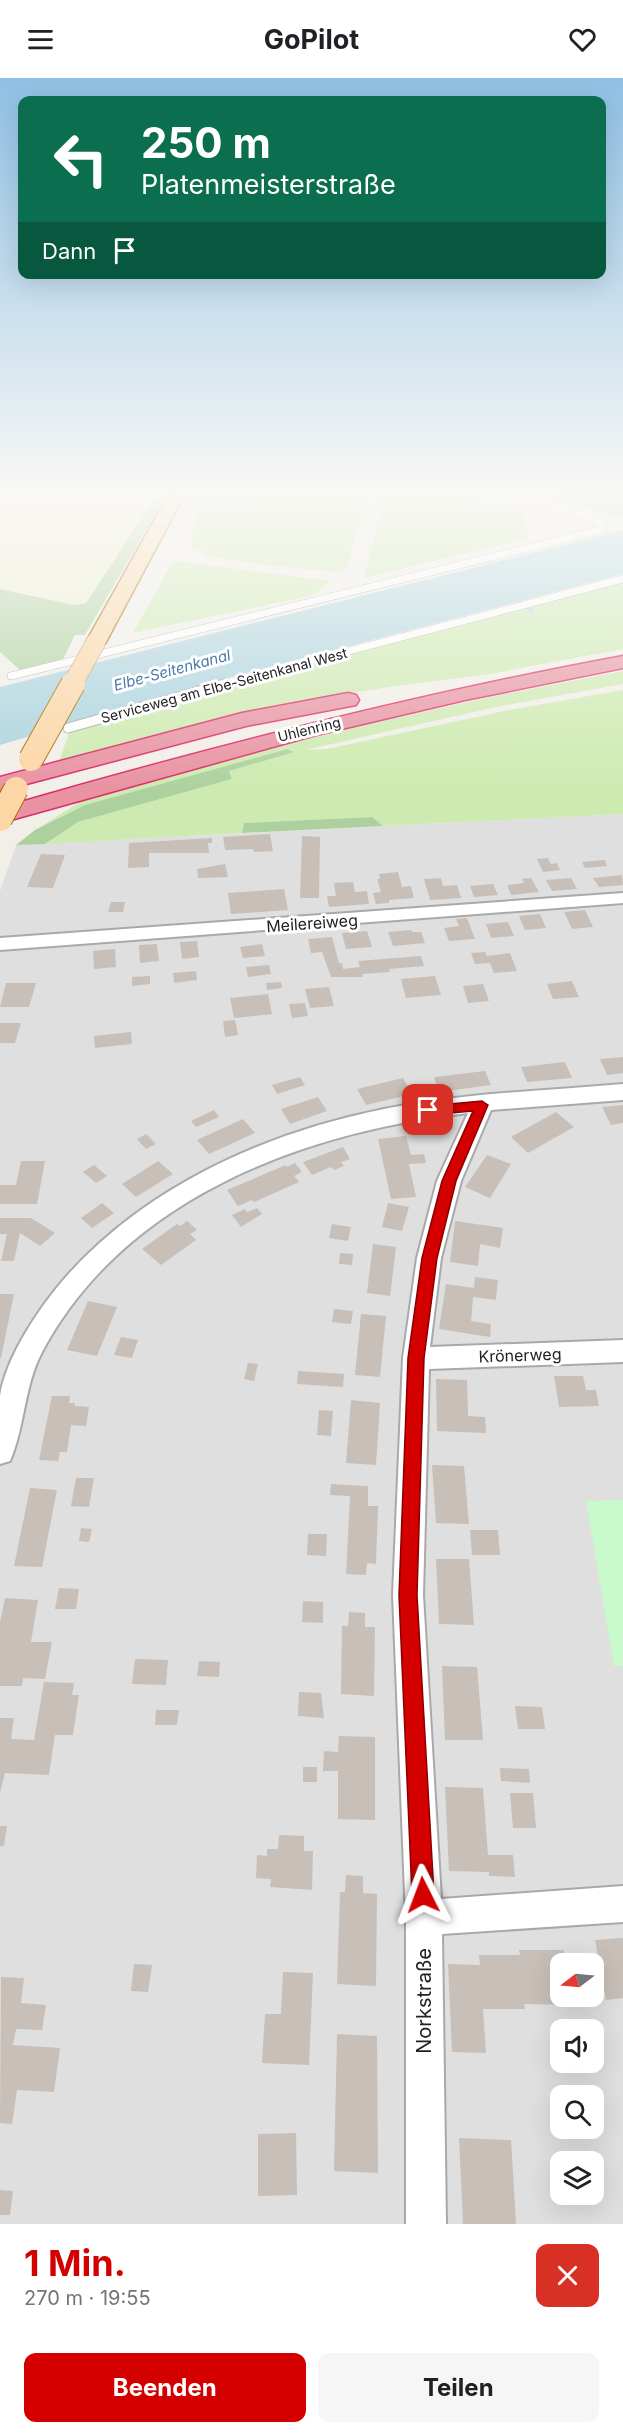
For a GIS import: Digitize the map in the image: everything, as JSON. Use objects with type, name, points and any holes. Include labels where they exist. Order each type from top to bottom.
[{"type":"highway","name":"Uhlenring","points":[[0,818],[243,746],[387,710],[623,662]]},
{"type":"highway","points":[[25,774],[291,709],[361,698],[526,680]]},
{"type":"main road","points":[[0,818],[124,590]]},
{"type":"street","name":"Meilereiweg","points":[[0,944],[623,898]]},
{"type":"street","points":[[0,1452],[6,1400],[44,1324],[76,1281],[112,1244],[170,1202],[231,1168],[321,1133],[412,1112],[623,1092]]},
{"type":"street","name":"Norkstraße","points":[[426,2224],[424,1918],[408,1595],[416,1358],[429,1258],[449,1181],[482,1105]]},
{"type":"street","name":"Krönerweg","points":[[416,1358],[623,1351]]},
{"type":"street","points":[[424,1918],[623,1904]]},
{"type":"lane","points":[[11,676],[357,590]]},
{"type":"lane","name":"Serviceweg am Elbe-Seitenkanal West","points":[[68,728],[241,679],[581,590]]},
{"type":"shaded area","points":[[623,814],[623,2224],[0,2224],[0,891],[16,845]]},
{"type":"green space","points":[[0,590],[74,605],[86,603],[94,590],[111,590],[85,635],[75,635],[63,659],[20,670],[0,652]]},
{"type":"green space","points":[[5,590],[94,590],[86,603],[74,605]]},
{"type":"green space","points":[[157,590],[320,590],[314,595],[133,633]]},
{"type":"green space","points":[[589,590],[623,590],[623,649],[490,674],[278,705],[59,761],[69,733],[130,713]]},
{"type":"green space","points":[[623,671],[623,684],[496,707],[305,750],[327,749],[504,711],[623,690],[623,814],[383,826],[371,817],[244,823],[242,833],[45,844],[78,822],[232,779],[229,771],[287,749],[85,805],[35,830],[80,802],[315,736],[500,695]]},
{"type":"green space","points":[[287,749],[294,752],[229,771],[232,779],[78,822],[45,844],[16,845],[35,830],[85,805]]},
{"type":"green space","points":[[372,817],[383,826],[242,833],[244,823]]},
{"type":"green space","points":[[623,1500],[623,1666],[614,1666],[586,1501]]},
{"type":"water","name":"Elbe-Seitenkanal","points":[[384,590],[562,590],[212,682],[0,745],[0,687]]},
{"type":"building","points":[[270,834],[273,851],[225,850],[223,837]]},
{"type":"building","points":[[302,836],[320,837],[319,898],[300,898]]},
{"type":"building","points":[[212,838],[212,843],[208,843],[209,853],[149,853],[149,867],[128,868],[129,843]]},
{"type":"building","points":[[41,854],[65,855],[53,888],[27,887]]},
{"type":"building","points":[[548,858],[551,864],[557,863],[560,870],[543,872],[537,859]]},
{"type":"building","points":[[605,860],[607,866],[585,868],[582,862]]},
{"type":"building","points":[[225,864],[228,877],[198,878],[197,869]]},
{"type":"building","points":[[398,872],[402,887],[411,886],[414,898],[389,900],[389,903],[376,904],[373,893],[381,892],[377,879],[380,879],[379,874]]},
{"type":"building","points":[[622,875],[623,885],[599,887],[593,878]]},
{"type":"building","points":[[441,878],[443,886],[457,885],[461,898],[430,900],[424,879]]},
{"type":"building","points":[[531,878],[539,892],[511,895],[507,885],[524,883],[522,879]]},
{"type":"building","points":[[571,878],[577,889],[552,891],[546,880]]},
{"type":"building","points":[[353,882],[355,892],[367,891],[369,904],[329,907],[327,896],[336,896],[334,883]]},
{"type":"building","points":[[493,884],[498,895],[474,897],[470,886]]},
{"type":"building","points":[[284,889],[288,910],[231,914],[228,893]]},
{"type":"building","points":[[111,902],[125,902],[123,912],[108,912]]},
{"type":"building","points":[[585,910],[593,927],[572,929],[564,912]]},
{"type":"building","points":[[540,914],[546,928],[525,930],[519,916]]},
{"type":"building","points":[[467,918],[475,939],[449,941],[444,928],[459,926],[456,919]]},
{"type":"building","points":[[508,922],[514,936],[491,938],[486,924]]},
{"type":"building","points":[[411,930],[421,932],[425,943],[393,946],[388,932]]},
{"type":"building","points":[[367,931],[372,947],[346,949],[342,933]]},
{"type":"building","points":[[332,937],[339,963],[342,963],[343,969],[360,967],[358,961],[421,956],[424,966],[389,969],[390,972],[362,974],[363,977],[331,977],[322,952],[311,953],[308,939]]},
{"type":"building","points":[[197,941],[199,957],[182,959],[180,942]]},
{"type":"building","points":[[157,944],[159,961],[140,963],[139,945]]},
{"type":"building","points":[[262,944],[265,956],[243,958],[240,947]]},
{"type":"building","points":[[115,949],[116,967],[94,969],[93,951]]},
{"type":"building","points":[[485,952],[487,956],[510,953],[517,971],[494,973],[490,963],[475,964],[471,953]]},
{"type":"building","points":[[269,965],[271,974],[248,977],[246,967]]},
{"type":"building","points":[[196,971],[197,980],[174,983],[173,973]]},
{"type":"building","points":[[150,976],[150,984],[132,986],[132,977]]},
{"type":"building","points":[[435,976],[441,995],[406,998],[401,979]]},
{"type":"building","points":[[572,981],[579,997],[553,999],[547,984]]},
{"type":"building","points":[[281,982],[282,988],[267,990],[266,983]]},
{"type":"building","points":[[6,983],[36,983],[29,1007],[0,1007]]},
{"type":"building","points":[[483,984],[489,1001],[468,1003],[463,986]]},
{"type":"building","points":[[329,987],[334,1006],[310,1008],[305,989]]},
{"type":"building","points":[[268,994],[272,1014],[234,1018],[230,998]]},
{"type":"building","points":[[305,1003],[308,1016],[292,1018],[289,1004]]},
{"type":"building","points":[[235,1020],[238,1035],[225,1037],[223,1021]]},
{"type":"building","points":[[0,1023],[21,1023],[15,1043],[0,1043]]},
{"type":"building","points":[[131,1032],[132,1044],[95,1048],[94,1036]]},
{"type":"building","points":[[623,1057],[623,1073],[607,1075],[600,1059]]},
{"type":"building","points":[[565,1062],[572,1078],[527,1082],[521,1067]]},
{"type":"building","points":[[485,1071],[491,1085],[439,1092],[434,1077]]},
{"type":"building","points":[[300,1077],[305,1085],[277,1094],[272,1085]]},
{"type":"building","points":[[403,1078],[412,1094],[366,1105],[357,1089]]},
{"type":"building","points":[[318,1097],[327,1111],[290,1124],[281,1109]]},
{"type":"building","points":[[623,1105],[623,1123],[611,1125],[602,1107]]},
{"type":"building","points":[[214,1110],[219,1117],[196,1127],[191,1121]]},
{"type":"building","points":[[556,1112],[574,1127],[528,1153],[511,1137]]},
{"type":"building","points":[[243,1119],[255,1133],[209,1154],[197,1140]]},
{"type":"building","points":[[146,1134],[156,1144],[146,1149],[137,1139]]},
{"type":"building","points":[[406,1136],[411,1155],[424,1154],[426,1163],[409,1164],[416,1197],[391,1199],[378,1139]]},
{"type":"building","points":[[343,1147],[350,1159],[341,1162],[344,1166],[334,1170],[331,1167],[312,1175],[303,1162]]},
{"type":"building","points":[[487,1155],[511,1164],[490,1198],[465,1187]]},
{"type":"building","points":[[21,1161],[45,1161],[37,1204],[0,1204],[0,1185],[16,1185]]},
{"type":"building","points":[[158,1161],[173,1174],[136,1197],[122,1184]]},
{"type":"building","points":[[295,1163],[302,1172],[294,1176],[299,1182],[254,1202],[252,1200],[238,1206],[227,1190],[286,1165],[287,1167]]},
{"type":"building","points":[[94,1165],[107,1176],[96,1183],[83,1172]]},
{"type":"building","points":[[102,1203],[114,1213],[92,1228],[81,1218]]},
{"type":"building","points":[[388,1203],[409,1207],[402,1231],[382,1227]]},
{"type":"building","points":[[257,1208],[262,1214],[241,1227],[232,1215],[245,1209],[247,1212]]},
{"type":"building","points":[[0,1218],[31,1218],[55,1233],[40,1246],[20,1233],[14,1261],[1,1261],[7,1234],[0,1234]]},
{"type":"building","points":[[187,1221],[197,1230],[190,1234],[196,1240],[161,1265],[142,1249],[177,1224],[180,1226]]},
{"type":"building","points":[[455,1221],[503,1228],[500,1248],[480,1244],[478,1266],[450,1262]]},
{"type":"building","points":[[332,1224],[351,1227],[348,1241],[329,1238]]},
{"type":"building","points":[[373,1244],[396,1247],[390,1296],[367,1293]]},
{"type":"building","points":[[340,1253],[353,1254],[352,1265],[339,1264]]},
{"type":"building","points":[[475,1277],[498,1280],[496,1300],[473,1297],[471,1321],[491,1324],[490,1337],[439,1329],[446,1284],[474,1288]]},
{"type":"building","points":[[0,1294],[14,1294],[1,1358],[0,1358]]},
{"type":"building","points":[[88,1301],[117,1307],[97,1356],[67,1350]]},
{"type":"building","points":[[334,1309],[353,1311],[351,1324],[332,1322]]},
{"type":"building","points":[[361,1314],[386,1316],[380,1377],[355,1375]]},
{"type":"building","points":[[121,1337],[138,1340],[132,1358],[114,1355]]},
{"type":"building","points":[[248,1363],[258,1364],[254,1381],[244,1379]]},
{"type":"building","points":[[298,1371],[344,1374],[343,1387],[297,1384]]},
{"type":"building","points":[[554,1376],[583,1376],[586,1390],[596,1390],[599,1406],[559,1407]]},
{"type":"building","points":[[436,1379],[467,1380],[468,1416],[485,1417],[486,1433],[437,1431]]},
{"type":"building","points":[[52,1396],[70,1396],[69,1403],[89,1407],[86,1426],[71,1425],[67,1452],[60,1452],[58,1461],[39,1460]]},
{"type":"building","points":[[351,1400],[380,1403],[376,1465],[346,1463]]},
{"type":"building","points":[[319,1410],[333,1411],[331,1436],[317,1435]]},
{"type":"building","points":[[432,1465],[464,1466],[469,1524],[436,1523]]},
{"type":"building","points":[[76,1478],[94,1478],[89,1507],[71,1506]]},
{"type":"building","points":[[331,1484],[368,1486],[368,1506],[378,1506],[376,1564],[367,1563],[366,1575],[346,1574],[350,1496],[330,1495]]},
{"type":"building","points":[[30,1488],[57,1490],[42,1567],[14,1566]]},
{"type":"building","points":[[81,1528],[92,1529],[89,1542],[79,1541]]},
{"type":"building","points":[[470,1530],[498,1530],[500,1555],[472,1555]]},
{"type":"building","points":[[308,1534],[327,1534],[326,1556],[307,1555]]},
{"type":"building","points":[[436,1559],[469,1559],[474,1625],[439,1624]]},
{"type":"building","points":[[59,1588],[79,1589],[76,1609],[55,1609]]},
{"type":"building","points":[[5,1598],[38,1600],[31,1642],[52,1642],[45,1679],[23,1678],[22,1686],[0,1686],[0,1622]]},
{"type":"building","points":[[303,1601],[323,1602],[323,1623],[302,1622]]},
{"type":"building","points":[[349,1612],[365,1613],[365,1627],[375,1627],[374,1696],[341,1694],[342,1626],[348,1626]]},
{"type":"building","points":[[135,1659],[168,1660],[166,1685],[132,1684]]},
{"type":"building","points":[[199,1661],[220,1662],[219,1677],[197,1676]]},
{"type":"building","points":[[442,1666],[477,1667],[483,1740],[445,1740]]},
{"type":"building","points":[[44,1682],[74,1683],[72,1695],[79,1695],[73,1735],[55,1735],[49,1775],[5,1773],[0,1793],[0,1718],[14,1718],[11,1739],[34,1740]]},
{"type":"building","points":[[299,1692],[321,1693],[324,1718],[298,1716]]},
{"type":"building","points":[[515,1706],[542,1707],[545,1729],[518,1729]]},
{"type":"building","points":[[156,1710],[179,1710],[177,1725],[155,1725]]},
{"type":"building","points":[[339,1736],[375,1737],[375,1820],[338,1819],[338,1771],[323,1771],[324,1751],[338,1752]]},
{"type":"building","points":[[303,1767],[317,1767],[317,1782],[303,1782]]},
{"type":"building","points":[[500,1768],[529,1769],[530,1783],[501,1781]]},
{"type":"building","points":[[445,1787],[483,1788],[488,1855],[513,1855],[515,1877],[489,1876],[489,1872],[449,1871]]},
{"type":"building","points":[[510,1793],[533,1793],[536,1828],[513,1828]]},
{"type":"building","points":[[0,1826],[7,1826],[4,1846],[0,1846]]},
{"type":"building","points":[[279,1835],[304,1836],[304,1851],[313,1851],[312,1890],[270,1887],[271,1879],[256,1878],[257,1855],[267,1856],[267,1849],[278,1849]]},
{"type":"building","points":[[346,1875],[363,1876],[363,1893],[377,1894],[376,1986],[337,1984],[340,1892],[345,1892]]},
{"type":"building","points":[[623,1938],[623,1998],[606,2000],[604,1953],[597,1953],[595,1940]]},
{"type":"building","points":[[519,1950],[564,1950],[564,1953],[550,1953],[550,2005],[524,2004],[525,2009],[483,2009],[486,2053],[452,2052],[448,1964],[480,1965],[479,1955],[520,1955]]},
{"type":"building","points":[[134,1964],[152,1965],[148,1992],[131,1991]]},
{"type":"building","points":[[283,1972],[313,1973],[309,2065],[262,2063],[265,2014],[281,2014]]},
{"type":"building","points":[[1,1977],[24,1978],[21,2003],[46,2005],[42,2030],[16,2029],[13,2045],[60,2048],[54,2092],[17,2090],[12,2124],[0,2123]]},
{"type":"building","points":[[337,2034],[377,2036],[378,2173],[334,2171]]},
{"type":"building","points":[[296,2133],[297,2195],[258,2196],[258,2134]]},
{"type":"building","points":[[459,2138],[511,2140],[516,2224],[463,2224]]},
{"type":"building","points":[[0,2190],[13,2191],[10,2215],[0,2215]]},
{"type":"waterway","points":[[518,601],[531,610]]},
{"type":"route","points":[[423,1895],[408,1595],[416,1358],[429,1258],[449,1181],[482,1105],[428,1110]]}]
